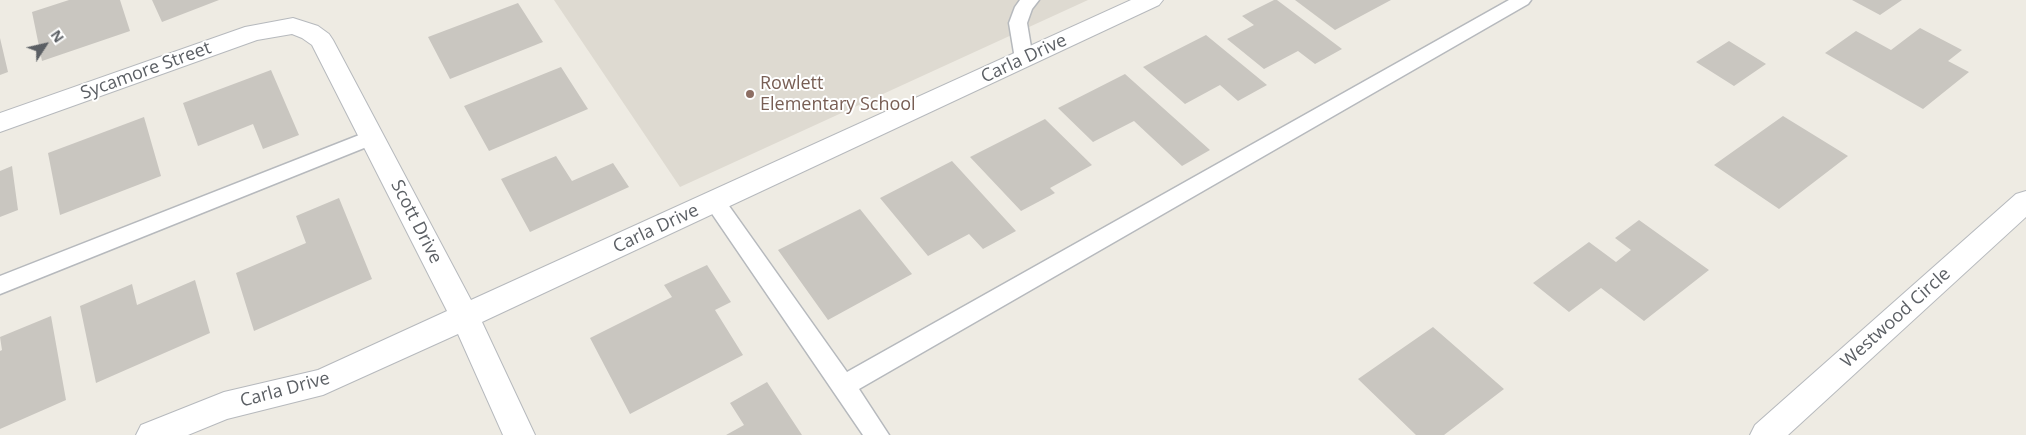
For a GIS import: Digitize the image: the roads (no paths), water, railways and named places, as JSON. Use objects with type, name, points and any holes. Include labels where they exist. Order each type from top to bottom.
[{"type":"street","name":"Carla Drive","points":[[152,435],[224,406],[324,382],[1151,0]]},
{"type":"street","name":"Sycamore Street","points":[[0,123],[253,33],[294,26]]},
{"type":"street","name":"Scott Drive","points":[[294,26],[310,32],[321,40],[465,317],[519,435]]},
{"type":"street","name":"Westwood Circle","points":[[1766,435],[2026,201]]},
{"type":"lane","points":[[1024,59],[1018,24],[1024,7],[1030,0]]},
{"type":"lane","points":[[843,386],[1522,0]]},
{"type":"lane","points":[[0,285],[372,137]]},
{"type":"lane","points":[[715,202],[878,435]]},
{"type":"place","name":"Rowlett Elementary School","points":[[750,94]]}]
